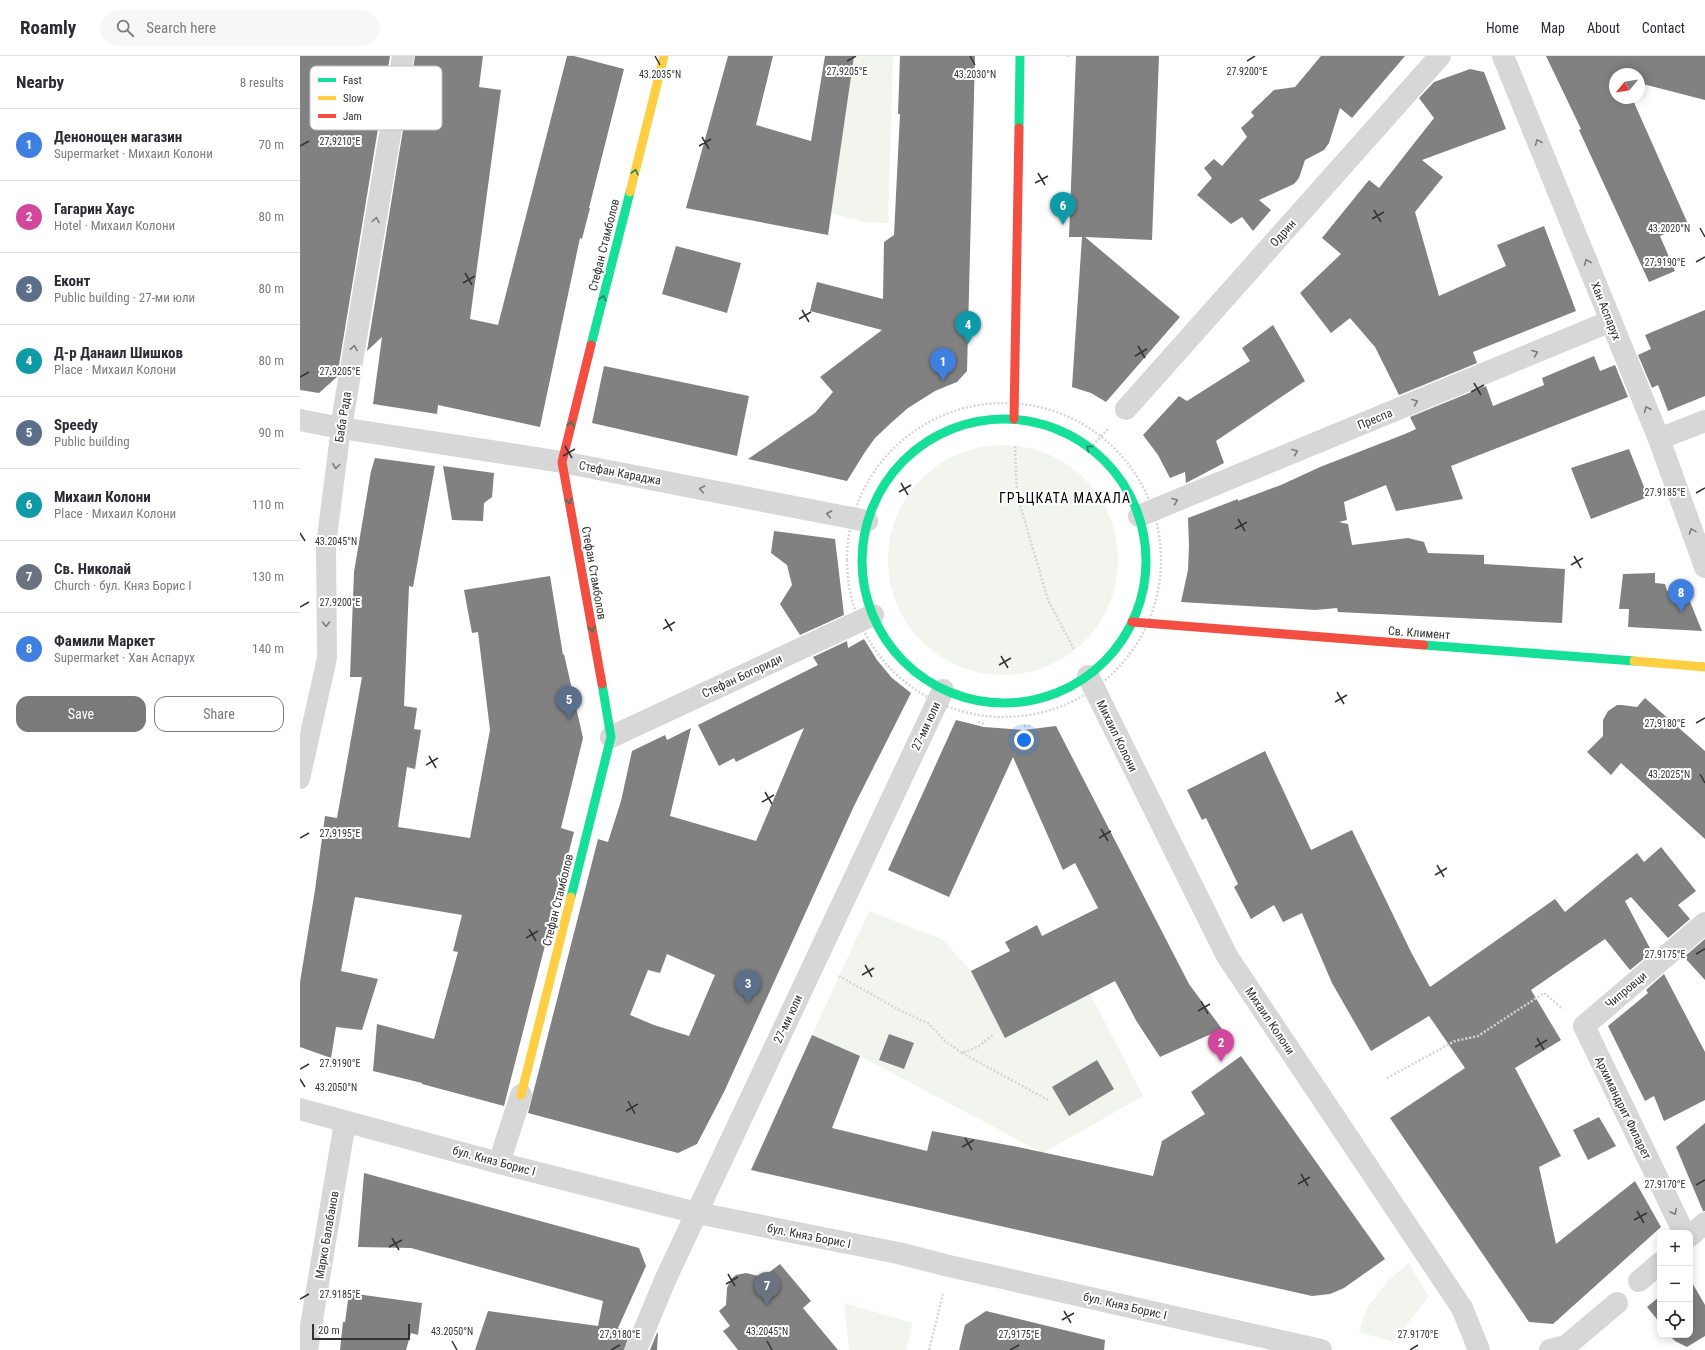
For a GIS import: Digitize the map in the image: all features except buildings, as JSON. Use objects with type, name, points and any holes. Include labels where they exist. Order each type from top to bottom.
[{"type":"street","name":"Баба Рада","points":[[401,66],[403,56]]},
{"type":"street","name":"Стефан Стамболов","points":[[520,1095],[612,737],[562,462],[664,56]]},
{"type":"street","points":[[1014,419],[1020,56]]},
{"type":"street","name":"Одрин","points":[[1126,409],[1440,56]]},
{"type":"street","name":"Хан Аспарух","points":[[1503,56],[1659,438],[1705,567]]},
{"type":"street","name":"Баба Рада","points":[[341,428],[391,130]]},
{"type":"street","name":"Преспа","points":[[1146,513],[1611,322]]},
{"type":"street","points":[[1014,419],[1041,424],[1067,434],[1090,448],[1120,479],[1146,513],[1144,588],[1132,622],[1113,652],[1091,682],[1035,700],[1004,703],[940,696],[894,651],[867,618],[859,519],[878,495],[893,472],[912,452],[934,437],[959,426],[986,420],[1014,419]]},
{"type":"street","name":"Стефан Караджа","points":[[300,420],[341,428],[562,462],[859,519]]},
{"type":"street","points":[[1659,438],[1705,421]]},
{"type":"street","name":"Стефан Богориди","points":[[612,737],[867,618]]},
{"type":"street","name":"Св. Климент","points":[[1132,622],[1705,667]]},
{"type":"street","name":"Михаил Колони","points":[[1091,682],[1227,956],[1462,1308],[1479,1350]]},
{"type":"street","name":"27-ми юли","points":[[636,1350],[666,1278],[940,696]]},
{"type":"street","name":"Чипровци","points":[[1584,1026],[1705,923]]},
{"type":"street","name":"Архимандрит Филарет","points":[[1584,1026],[1683,1230]]},
{"type":"street","points":[[499,1163],[520,1095]]},
{"type":"street","name":"бул. Княз Борис I","points":[[300,1109],[499,1163],[697,1213],[898,1253],[949,1266],[1321,1350]]},
{"type":"street","name":"Марко Балабанов","points":[[307,1350],[345,1122]]},
{"type":"street","points":[[1693,1233],[1705,1223]]},
{"type":"street","points":[[1693,1242],[1705,1248]]},
{"type":"street","points":[[1639,1281],[1657,1266]]},
{"type":"street","points":[[1550,1350],[1566,1346],[1617,1302]]},
{"type":"lane","name":"Баба Рада","points":[[300,779],[327,658],[326,545],[341,428]]},
{"type":"path","points":[[862,484],[859,519],[846,541],[844,568],[851,594],[867,618],[872,643],[886,663],[909,684],[940,696],[975,716],[1000,717],[1030,715],[1070,703],[1091,682],[1115,673],[1133,653],[1149,624],[1159,591],[1160,562],[1146,513],[1131,469],[1116,451],[1101,437],[1080,422],[1055,409],[1027,402],[1014,401],[987,404],[956,412],[918,431],[891,450],[870,471]]},
{"type":"path","points":[[1014,419],[1017,495],[1048,600],[1091,682]]},
{"type":"path","points":[[978,722],[984,724]]},
{"type":"path","points":[[1024,726],[1030,726]]},
{"type":"path","points":[[814,963],[928,1024],[945,1041],[962,1052],[1048,1100]]},
{"type":"path","points":[[1387,1078],[1455,1041],[1478,1036],[1544,993],[1584,1026]]},
{"type":"path","points":[[962,1052],[978,1047],[994,1034]]},
{"type":"path","points":[[929,1350],[949,1266]]},
{"type":"shaded area","points":[[854,56],[893,56],[888,223],[864,222],[831,213]]},
{"type":"shaded area","points":[[992,445],[1014,445],[1037,449],[1047,453],[1067,464],[1085,478],[1099,496],[1110,516],[1116,537],[1118,571],[1114,594],[1110,604],[1099,624],[1085,642],[1067,656],[1037,671],[1014,675],[992,675],[969,671],[959,667],[939,656],[921,642],[907,624],[892,594],[888,571],[888,549],[892,526],[896,516],[907,496],[921,478],[939,464],[969,449]]},
{"type":"shaded area","points":[[869,911],[943,940],[971,971],[1005,1038],[1090,993],[1143,1096],[1043,1153],[860,1056],[812,1035]]},
{"type":"shaded area","points":[[1408,1263],[1429,1296],[1393,1342],[1359,1332],[1367,1308],[1388,1281]]},
{"type":"shaded area","points":[[844,1303],[913,1323],[906,1350],[849,1350]]},
{"type":"traffic: fast","points":[[1019,128],[1020,56]]},
{"type":"traffic: fast","points":[[591,345],[630,192]]},
{"type":"traffic: fast","points":[[1004,419],[1032,422],[1058,430],[1083,443],[1104,461],[1122,482],[1135,507],[1143,533],[1146,561],[1143,589],[1135,615],[1122,640],[1104,661],[1083,679],[1058,692],[1032,700],[1004,703],[976,700],[950,692],[925,679],[904,661],[886,640],[873,615],[865,589],[862,561],[865,533],[873,507],[886,482],[904,461],[925,443],[950,430],[976,422],[1004,419]]},
{"type":"traffic: fast","points":[[1424,645],[1634,661]]},
{"type":"traffic: fast","points":[[571,897],[611,737],[602,684]]},
{"type":"traffic: slow","points":[[630,192],[664,56]]},
{"type":"traffic: slow","points":[[1634,661],[1705,667]]},
{"type":"traffic: slow","points":[[521,1095],[571,897]]},
{"type":"traffic: jam","points":[[1014,419],[1019,128]]},
{"type":"traffic: jam","points":[[591,345],[562,462],[602,684]]},
{"type":"traffic: jam","points":[[1132,622],[1424,645]]},
{"type":"place","name":"Михаил Колони","points":[[1063,225]]},
{"type":"place","name":"Д-р Данаил Шишков","points":[[968,344]]},
{"type":"place","name":"Денонощен магазин","points":[[943,381]]},
{"type":"place","name":"Фамили Маркет","points":[[1681,612]]},
{"type":"place","name":"Speedy","points":[[569,719]]},
{"type":"place","name":"Еконт","points":[[748,1003]]},
{"type":"place","name":"Гагарин Хаус","points":[[1221,1062]]},
{"type":"place","name":"Св. Николай","points":[[767,1305]]},
{"type":"district","name":"ГРЪЦКАТА МАХАЛА","points":[[1065,498]]}]
